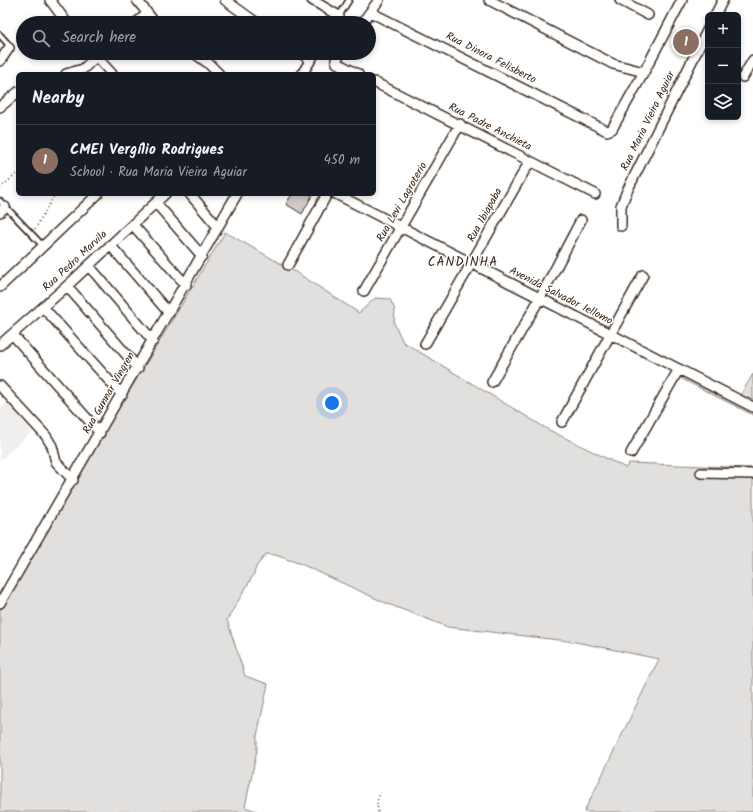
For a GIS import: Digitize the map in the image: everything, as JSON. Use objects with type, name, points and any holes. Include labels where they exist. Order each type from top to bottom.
[{"type":"street","points":[[50,0],[62,16]]},
{"type":"street","points":[[136,0],[147,14],[145,16]]},
{"type":"street","points":[[225,0],[247,16]]},
{"type":"street","points":[[312,0],[331,16]]},
{"type":"street","points":[[367,16],[379,0]]},
{"type":"street","points":[[489,0],[613,64],[644,72],[682,0]]},
{"type":"street","points":[[620,0],[648,15]]},
{"type":"street","points":[[718,12],[724,0]]},
{"type":"street","name":"Rua Dinora Felisberto","points":[[370,12],[607,131],[613,128],[644,72]]},
{"type":"street","name":"Rua Maria Vieira Aguiar","points":[[621,226],[621,206],[627,191],[705,35]]},
{"type":"street","points":[[0,61],[9,48]]},
{"type":"street","points":[[81,72],[91,60]]},
{"type":"street","points":[[101,60],[110,72]]},
{"type":"street","points":[[205,60],[216,72]]},
{"type":"street","points":[[303,72],[311,60]]},
{"type":"street","points":[[336,60],[337,63],[354,72]]},
{"type":"street","points":[[743,77],[753,60]]},
{"type":"street","name":"Rua Padre Anchieta","points":[[376,83],[460,124],[595,194]]},
{"type":"street","points":[[0,107],[16,94]]},
{"type":"street","name":"Rua Levi Lagroterio","points":[[364,291],[460,124]]},
{"type":"street","name":"Rua Ibiapaba","points":[[425,344],[530,160]]},
{"type":"street","points":[[0,287],[96,196]]},
{"type":"street","name":"Rua Pedro Marvila","points":[[0,345],[89,266],[163,196]]},
{"type":"street","points":[[192,196],[218,227]]},
{"type":"street","name":"Rua Gunnar Vingren","points":[[0,603],[138,368],[202,256],[234,196]]},
{"type":"street","points":[[288,265],[326,196]]},
{"type":"street","name":"Avenida Salvador Iellomo","points":[[340,196],[753,407]]},
{"type":"street","points":[[156,203],[202,256]]},
{"type":"street","points":[[492,382],[540,298],[581,220]]},
{"type":"street","points":[[133,225],[186,284]]},
{"type":"street","points":[[110,245],[169,313]]},
{"type":"street","points":[[89,266],[153,341]]},
{"type":"street","points":[[562,422],[612,335],[643,275]]},
{"type":"street","points":[[67,286],[138,368]]},
{"type":"street","points":[[43,307],[122,395]]},
{"type":"street","points":[[13,335],[100,433]]},
{"type":"street","points":[[631,454],[679,369]]},
{"type":"street","points":[[0,386],[46,436],[50,443],[56,462],[73,480]]},
{"type":"street","points":[[701,473],[753,474]]},
{"type":"lane","points":[[339,16],[349,0]]},
{"type":"lane","points":[[0,35],[8,44],[9,48]]},
{"type":"lane","points":[[2,207],[43,246]]},
{"type":"path","points":[[0,188],[16,175]]},
{"type":"path","points":[[31,234],[38,226],[54,196]]},
{"type":"path","points":[[378,812],[380,792]]},
{"type":"shaded area","points":[[681,32],[696,41],[690,51],[675,44]]},
{"type":"shaded area","points":[[225,232],[299,274],[359,313],[375,298],[390,299],[395,310],[394,323],[403,342],[549,430],[626,468],[629,463],[753,468],[753,812],[584,812],[659,659],[576,642],[448,627],[388,604],[301,564],[275,555],[266,554],[256,567],[254,574],[227,620],[245,676],[268,684],[257,736],[257,750],[245,807],[259,812],[0,812],[0,611],[77,474],[149,359]]},
{"type":"shaded area","points":[[687,370],[740,396],[753,374],[753,415],[682,379]]},
{"type":"shaded area","points":[[8,403],[32,432],[0,460],[0,408]]},
{"type":"building","points":[[291,196],[312,196],[302,214],[286,204]]},
{"type":"place","name":"CMEI Vergílio Rodrigues","points":[[686,42]]},
{"type":"district","name":"CANDINHA","points":[[463,262]]}]
